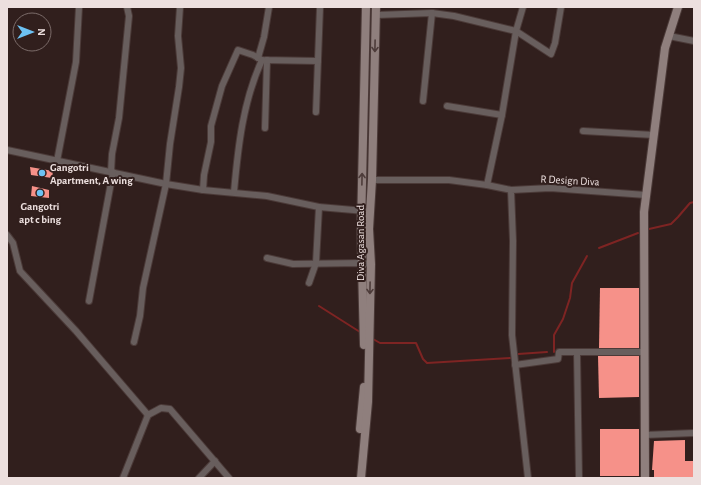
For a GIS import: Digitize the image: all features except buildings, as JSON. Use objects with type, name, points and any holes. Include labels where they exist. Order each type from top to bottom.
[{"type":"street","points":[[57,161],[76,62],[79,7]]},
{"type":"street","points":[[89,301],[112,172],[112,154],[119,118],[129,16],[127,7]]},
{"type":"street","points":[[134,342],[140,316],[143,288],[166,184],[170,144],[180,87],[181,68],[178,36],[180,7]]},
{"type":"street","points":[[265,128],[262,59],[269,7]]},
{"type":"street","points":[[316,112],[320,7]]},
{"type":"street","points":[[357,478],[364,386],[364,315],[361,210],[366,7]]},
{"type":"street","points":[[448,15],[449,7]]},
{"type":"street","points":[[487,185],[502,115],[516,31],[523,7]]},
{"type":"street","points":[[376,11],[448,15],[516,31],[551,54],[555,43],[561,7]]},
{"type":"street","points":[[645,478],[644,212],[665,48],[678,7]]},
{"type":"street","name":"Diva Agasan Road","points":[[361,478],[368,402],[371,264],[369,229],[372,180],[376,11]]},
{"type":"street","points":[[423,101],[432,13]]},
{"type":"street","points":[[668,36],[694,41]]},
{"type":"street","points":[[203,190],[204,175],[211,142],[211,126],[222,86],[238,50],[262,59],[318,61]]},
{"type":"street","points":[[234,192],[238,146],[248,99],[262,59]]},
{"type":"street","points":[[447,106],[502,115]]},
{"type":"street","points":[[583,131],[654,135]]},
{"type":"street","points":[[7,150],[70,165],[112,172],[166,184],[203,190],[267,196],[319,207],[370,211]]},
{"type":"street","name":"R Design Diva","points":[[372,180],[449,180],[511,190],[550,188],[646,195]]},
{"type":"street","points":[[511,190],[513,241],[512,335],[528,478]]},
{"type":"street","points":[[309,283],[316,263],[319,207]]},
{"type":"street","points":[[7,235],[13,243],[20,271],[76,331],[148,415]]},
{"type":"street","points":[[267,258],[293,264],[371,264]]},
{"type":"street","points":[[515,365],[558,359],[559,352],[644,352]]},
{"type":"street","points":[[577,352],[580,478]]},
{"type":"street","points":[[123,478],[148,415],[161,408],[170,409],[229,478]]},
{"type":"street","points":[[644,435],[694,434]]},
{"type":"street","points":[[199,478],[215,461]]},
{"type":"waterway","points":[[649,229],[671,224],[690,203],[694,202]]},
{"type":"waterway","points":[[599,248],[638,233]]},
{"type":"waterway","points":[[554,352],[554,335],[563,319],[570,298],[572,283],[587,256]]},
{"type":"waterway","points":[[319,306],[360,332]]},
{"type":"waterway","points":[[373,339],[380,343],[416,343],[423,359],[427,363],[510,358]]},
{"type":"waterway","points":[[518,354],[547,352]]},
{"type":"place","name":"Gangotri Apartment, A wing","points":[[42,173]]},
{"type":"place","name":"Gangotri apt c bing","points":[[40,193]]}]
